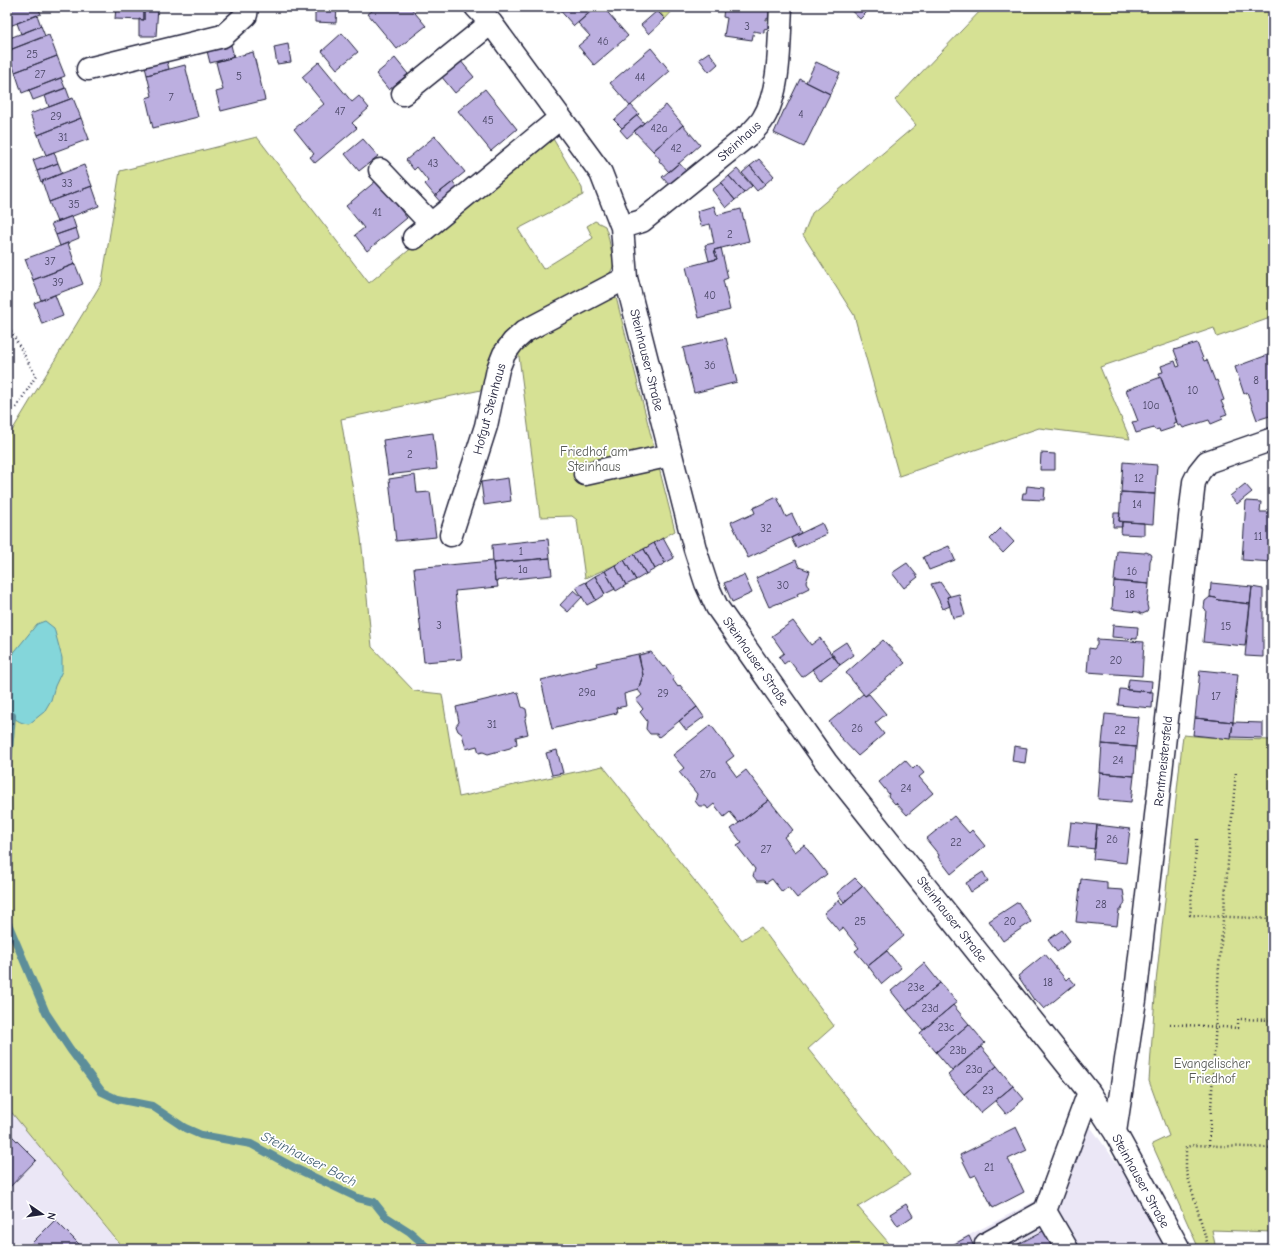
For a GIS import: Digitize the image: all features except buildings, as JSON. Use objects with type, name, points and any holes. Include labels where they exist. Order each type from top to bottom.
[{"type":"street","points":[[88,69],[223,36],[246,15],[246,7]]},
{"type":"street","name":"Steinhauser Straße","points":[[476,7],[491,23],[601,173],[622,227],[626,278],[695,549],[706,583],[717,607],[826,762],[1089,1092],[1115,1132],[1179,1249]]},
{"type":"street","name":"Steinhaus","points":[[622,227],[642,221],[751,133],[763,120],[772,98],[777,70],[781,7]]},
{"type":"street","points":[[404,94],[491,23]]},
{"type":"street","points":[[414,238],[560,118]]},
{"type":"street","points":[[380,170],[431,224]]},
{"type":"street","name":"Hofgut Steinhaus","points":[[451,535],[486,426],[498,369],[504,354],[513,342],[525,331],[626,278]]},
{"type":"street","name":"Rentmeistersfeld","points":[[1115,1132],[1136,992],[1194,482],[1199,472],[1207,462],[1273,438]]},
{"type":"street","points":[[585,474],[671,454]]},
{"type":"street","points":[[986,1244],[1045,1211],[1089,1092]]},
{"type":"street","points":[[1045,1211],[1067,1249]]},
{"type":"path","points":[[7,324],[36,376],[16,408]]},
{"type":"path","points":[[1209,1145],[1215,1027],[1236,771]]},
{"type":"path","points":[[1197,839],[1190,915],[1273,919]]},
{"type":"path","points":[[1170,1024],[1238,1028],[1238,1020],[1273,1020]]},
{"type":"path","points":[[1209,1249],[1186,1170],[1186,1148],[1194,1145],[1209,1145],[1273,1148]]},
{"type":"shaded area","points":[[7,1107],[116,1241],[124,1249],[7,1249]]},
{"type":"shaded area","points":[[1076,1107],[1124,1173],[1164,1242],[1150,1249],[942,1249],[1039,1199]]},
{"type":"green space","points":[[656,7],[676,7],[665,19]]},
{"type":"green space","points":[[984,7],[1273,7],[1273,317],[1217,337],[1214,328],[1100,367],[1130,439],[1039,428],[899,476],[854,315],[803,235],[812,213],[916,125],[895,100]]},
{"type":"green space","points":[[257,137],[369,283],[542,141],[552,137],[582,188],[583,195],[518,229],[543,269],[593,238],[587,226],[595,221],[605,226],[614,265],[610,273],[498,341],[486,389],[341,419],[361,538],[372,647],[414,691],[442,694],[459,797],[603,766],[742,940],[761,927],[834,1026],[808,1049],[910,1175],[858,1207],[894,1249],[124,1249],[7,1107],[7,439],[102,282],[120,171]]},
{"type":"green space","name":"Friedhof am Steinhaus","points":[[615,293],[675,531],[613,566],[585,578],[577,520],[572,516],[540,517],[518,349]]},
{"type":"green space","name":"Evangelischer Friedhof","points":[[1183,735],[1231,739],[1273,740],[1273,1232],[1212,1230],[1216,1249],[1199,1249],[1152,1144],[1169,1136],[1149,1081],[1156,982]]},
{"type":"water","points":[[45,621],[54,628],[62,658],[62,671],[55,686],[51,700],[44,712],[29,724],[19,722],[7,715],[7,661],[37,624]]},
{"type":"waterway","name":"Steinhauser Bach","points":[[7,774],[12,716]]},
{"type":"waterway","name":"Steinhauser Bach","points":[[7,921],[46,1013],[70,1049],[102,1092],[117,1099],[152,1106],[185,1128],[201,1135],[251,1144],[295,1168],[358,1198],[374,1202],[385,1216],[410,1232],[429,1249]]}]
